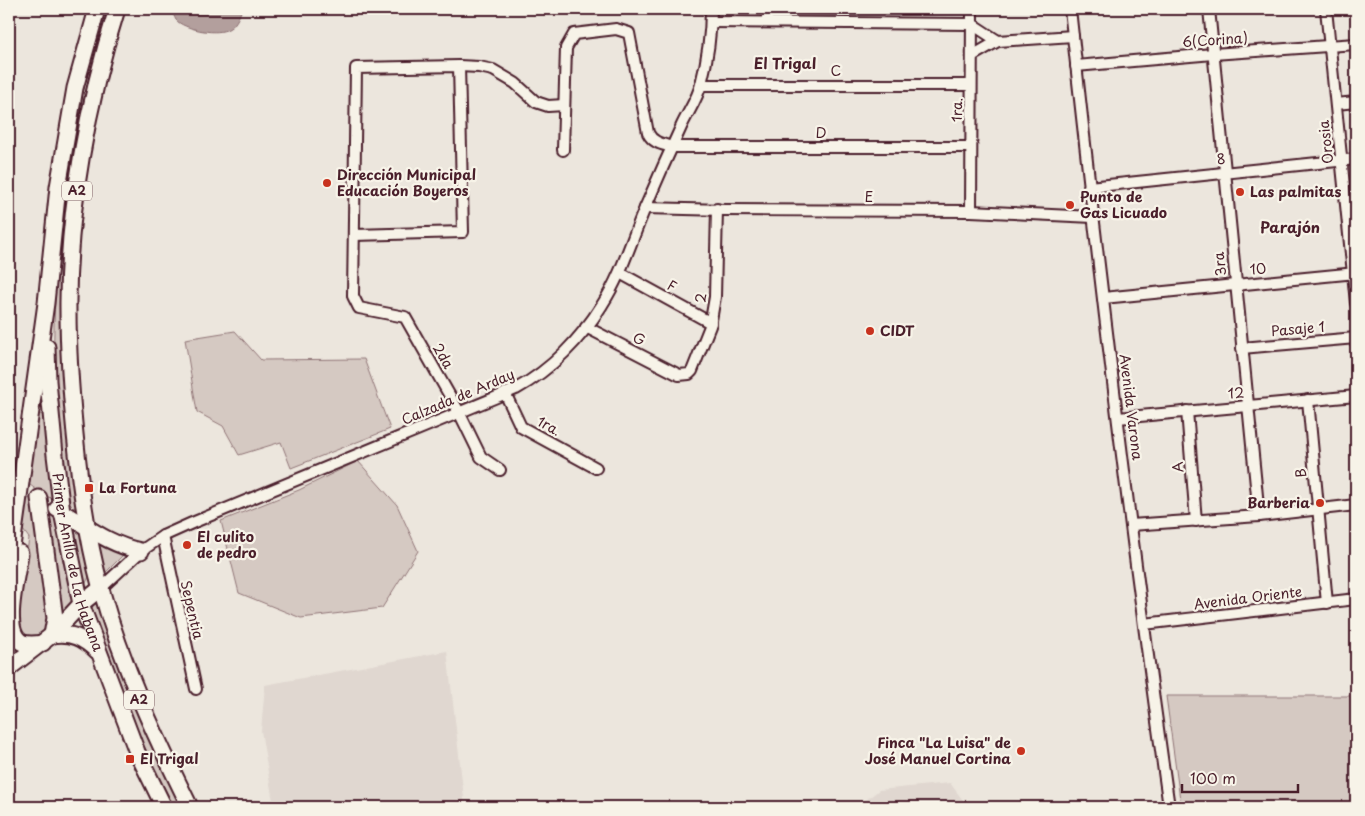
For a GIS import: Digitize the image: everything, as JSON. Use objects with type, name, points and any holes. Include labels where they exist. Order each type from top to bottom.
[{"type":"highway","name":"A2","points":[[46,303],[58,187],[75,88],[97,9]]},
{"type":"highway","name":"Primer Anillo de La Habana","points":[[93,556],[80,488],[70,378],[68,299],[70,250],[77,191],[105,46],[118,9]]},
{"type":"highway","points":[[46,303],[14,494],[15,527],[20,553],[9,617],[14,635],[22,643],[30,644],[60,634],[74,635],[83,639],[100,654]]},
{"type":"highway","name":"Primer Anillo de La Habana","points":[[46,303],[48,381],[62,512],[81,604],[137,752],[164,807]]},
{"type":"highway","points":[[14,494],[25,494],[39,498],[119,546],[141,552]]},
{"type":"highway","points":[[39,498],[55,618],[47,639]]},
{"type":"highway","points":[[9,568],[15,527]]},
{"type":"highway","name":"A2","points":[[93,556],[101,588]]},
{"type":"highway","points":[[81,604],[93,576],[93,556]]},
{"type":"highway","points":[[9,668],[47,639],[81,604],[101,588]]},
{"type":"highway","name":"Primer Anillo de La Habana","points":[[101,588],[112,626],[139,700],[190,807]]},
{"type":"street","name":"Calzada de Arday","points":[[101,588],[141,552],[163,536],[192,522],[505,393],[535,379],[571,346],[602,305],[620,272],[645,208],[701,85],[711,22],[711,9]]},
{"type":"street","points":[[767,9],[767,22]]},
{"type":"street","name":"1ra.","points":[[971,211],[972,9]]},
{"type":"street","name":"Avenida Varona","points":[[1070,9],[1093,217],[1131,525],[1169,807]]},
{"type":"street","name":"3ra","points":[[1209,9],[1259,516]]},
{"type":"street","name":"Orosia","points":[[1326,9],[1341,160],[1355,273],[1356,303]]},
{"type":"street","points":[[711,22],[972,24],[998,40]]},
{"type":"street","points":[[563,150],[566,48],[574,34],[616,29],[629,33],[650,138],[657,143],[672,147]]},
{"type":"street","points":[[972,56],[998,40],[1073,36]]},
{"type":"street","name":"6(Corina)","points":[[1076,66],[1356,44]]},
{"type":"street","points":[[460,66],[463,232],[354,235],[356,68],[460,66],[493,70],[516,83],[536,102],[548,106],[564,105]]},
{"type":"street","name":"C","points":[[701,85],[971,85]]},
{"type":"street","points":[[1336,104],[1356,102]]},
{"type":"street","name":"D","points":[[672,147],[971,147]]},
{"type":"street","name":"8","points":[[1090,187],[1356,159]]},
{"type":"street","name":"E","points":[[645,208],[971,211],[1093,217]]},
{"type":"street","name":"2","points":[[679,375],[686,376],[692,372],[711,323],[715,297],[717,209]]},
{"type":"street","name":"2da","points":[[354,235],[353,296],[359,308],[405,318],[459,412],[481,457],[500,470]]},
{"type":"street","name":"F","points":[[620,272],[711,323]]},
{"type":"street","name":"10","points":[[1103,298],[1355,273]]},
{"type":"street","name":"G","points":[[586,328],[679,375]]},
{"type":"street","name":"Pasaje 1","points":[[1242,348],[1356,338]]},
{"type":"street","name":"1ra.","points":[[505,393],[521,426],[596,468]]},
{"type":"street","name":"12","points":[[1118,418],[1356,396]]},
{"type":"street","name":"B","points":[[1308,400],[1327,603]]},
{"type":"street","name":"A","points":[[1187,411],[1196,521]]},
{"type":"street","points":[[1131,525],[1259,516],[1356,505]]},
{"type":"street","name":"Sepentia","points":[[163,536],[196,689]]},
{"type":"street","name":"Avenida Oriente","points":[[1144,624],[1356,599]]},
{"type":"shaded area","points":[[105,9],[112,9],[71,191],[77,502],[75,508],[66,499],[56,409],[54,344],[56,275],[63,206],[74,138],[91,56]]},
{"type":"shaded area","points":[[171,9],[242,9],[232,27],[214,32],[192,28],[180,23],[176,20]]},
{"type":"shaded area","points":[[235,331],[261,360],[364,359],[390,429],[291,468],[281,442],[239,455],[223,426],[197,412],[185,339]]},
{"type":"shaded area","points":[[41,414],[44,416],[54,499],[45,496],[26,482],[37,415]]},
{"type":"shaded area","points":[[358,461],[397,505],[418,551],[382,608],[301,618],[239,593],[221,521],[299,490]]},
{"type":"shaded area","points":[[25,499],[34,500],[51,621],[43,633],[36,638],[27,636],[16,626],[29,538],[20,526]]},
{"type":"shaded area","points":[[45,509],[58,513],[78,597],[61,617]]},
{"type":"shaded area","points":[[72,526],[82,531],[90,571],[85,585],[71,528]]},
{"type":"shaded area","points":[[95,536],[123,555],[104,574]]},
{"type":"shaded area","points":[[101,598],[186,807],[169,807],[113,675],[92,607]]},
{"type":"shaded area","points":[[447,651],[465,807],[274,807],[261,731],[265,685]]},
{"type":"shaded area","points":[[1166,696],[1356,696],[1356,807],[1181,807]]},
{"type":"shaded area","points":[[950,783],[968,807],[857,807],[879,790]]},
{"type":"place","name":"Dirección Municipal Educación Boyeros","points":[[327,183]]},
{"type":"place","name":"Las palmitas","points":[[1240,192]]},
{"type":"place","name":"Punto de Gas Licuado","points":[[1070,205]]},
{"type":"place","name":"CIDT","points":[[870,331]]},
{"type":"place","name":"La Fortuna","points":[[89,488]]},
{"type":"place","name":"Barberia","points":[[1320,503]]},
{"type":"place","name":"El culito de pedro","points":[[187,545]]},
{"type":"place","name":"Finca \"La Luisa\" de José Manuel Cortina","points":[[1021,751]]},
{"type":"place","name":"El Trigal","points":[[130,759]]},
{"type":"district","name":"El Trigal","points":[[785,64]]},
{"type":"district","name":"Parajón","points":[[1290,228]]}]
